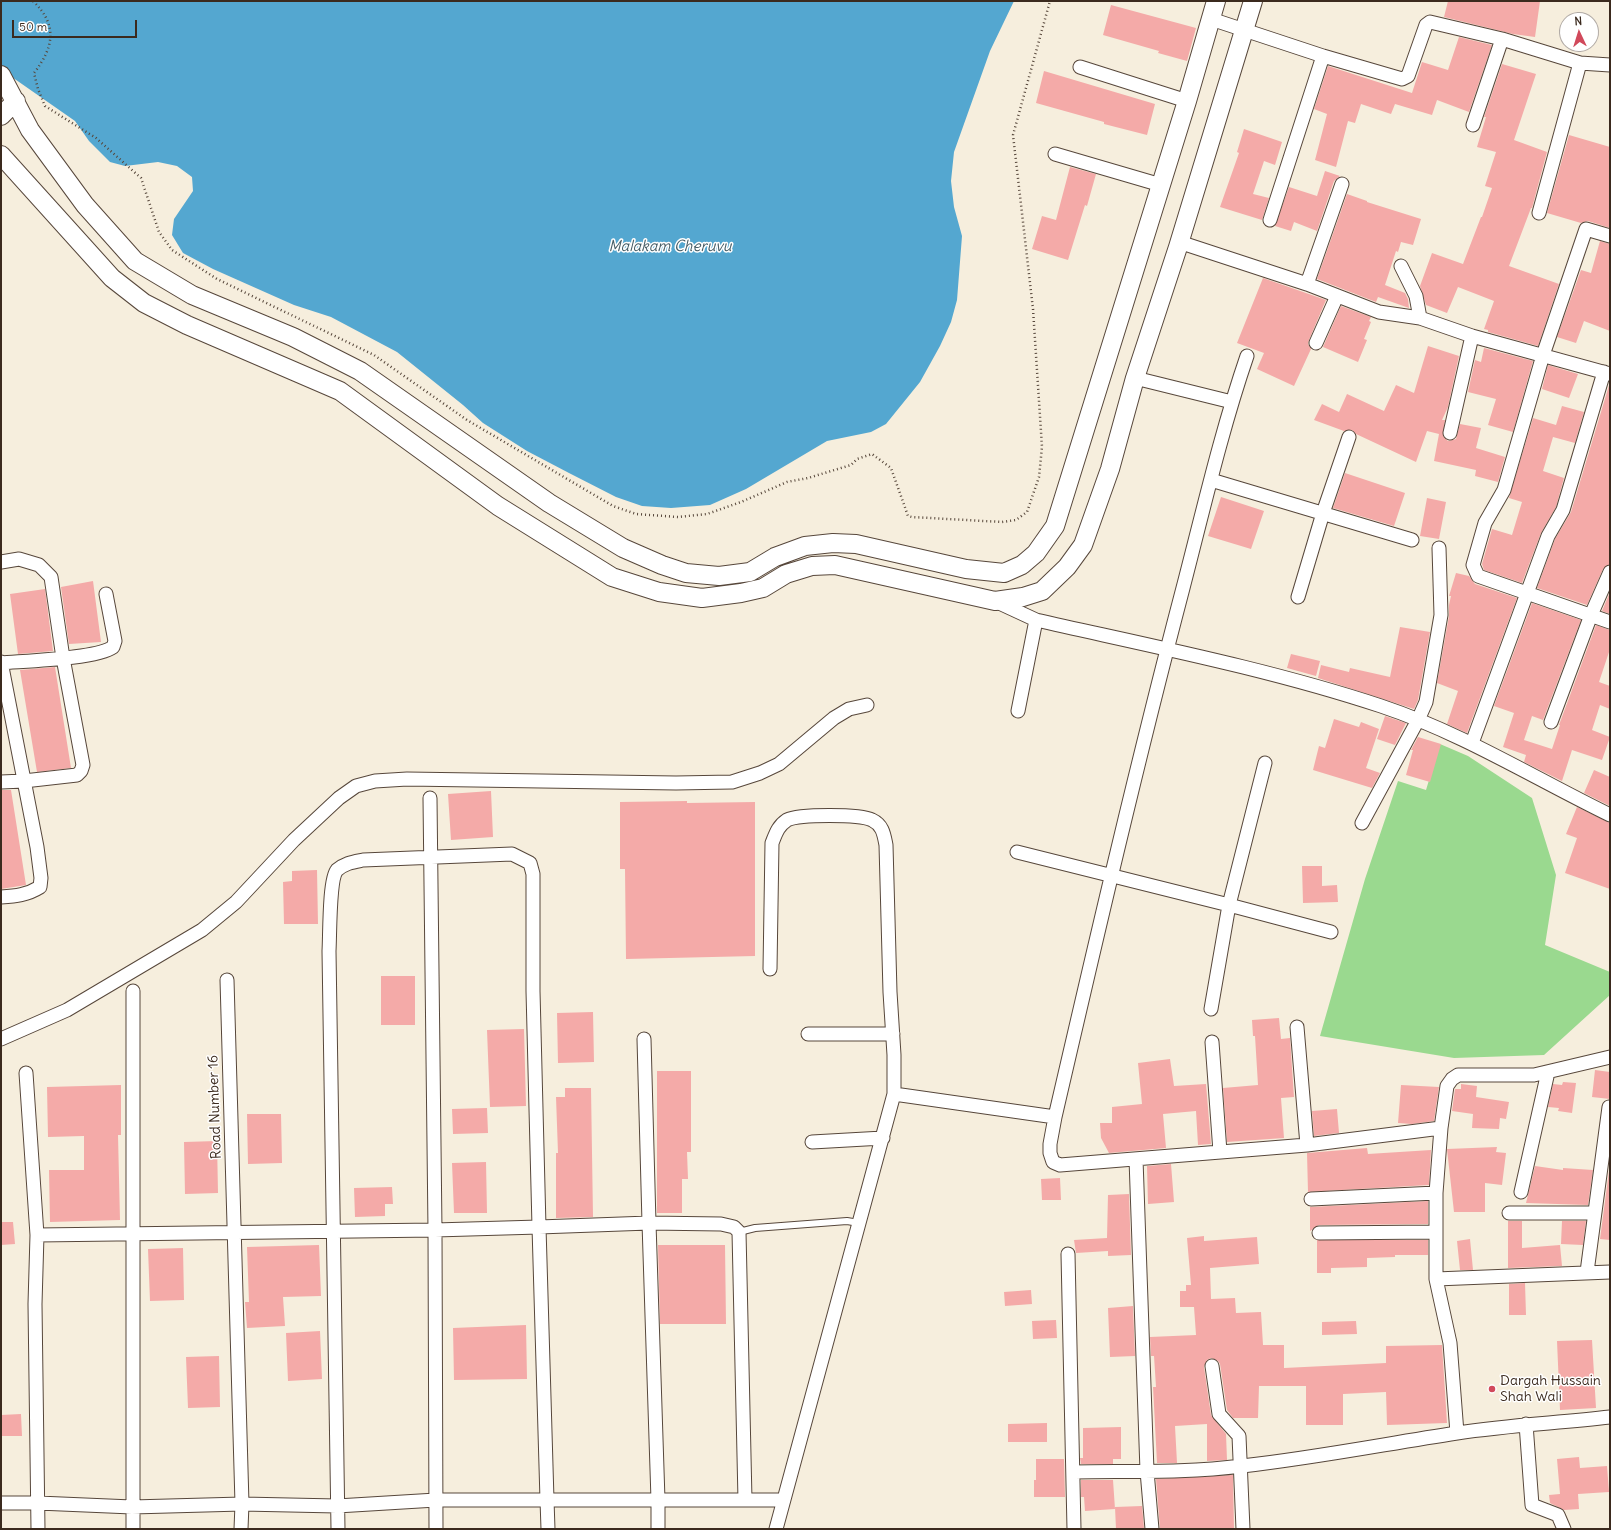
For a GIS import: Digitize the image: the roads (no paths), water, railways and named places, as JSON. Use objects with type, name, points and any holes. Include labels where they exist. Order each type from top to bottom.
[{"type":"street","points":[[1,75],[30,130],[85,205],[135,261],[192,295],[292,336],[360,371],[549,503],[623,548],[686,573],[719,576],[750,572],[775,557],[805,546],[833,543],[856,544],[966,569],[1004,573],[1022,565],[1036,552],[1055,526],[1187,101],[1216,1]]},
{"type":"street","points":[[995,601],[1024,597],[1042,591],[1068,567],[1083,545],[1110,469],[1135,378],[1179,242],[1253,1]]},
{"type":"street","points":[[1211,19],[1322,56],[1402,79],[1408,76],[1427,23],[1433,22],[1502,39],[1580,63],[1610,65]]},
{"type":"street","points":[[1473,125],[1502,39]]},
{"type":"street","points":[[1270,220],[1322,56]]},
{"type":"street","points":[[1539,213],[1580,63]]},
{"type":"street","points":[[1080,67],[1187,101]]},
{"type":"street","points":[[1,116],[16,102]]},
{"type":"street","points":[[1055,154],[1161,185]]},
{"type":"street","points":[[1,155],[112,278],[144,303],[187,325],[340,391],[498,506],[612,577],[659,592],[702,598],[741,593],[763,588],[786,574],[812,566],[834,566],[995,601],[1036,620],[1294,680],[1381,706],[1472,743],[1610,815]]},
{"type":"street","points":[[1307,284],[1342,184]]},
{"type":"street","points":[[1610,236],[1586,229],[1543,355],[1504,490],[1485,523],[1473,565],[1478,576],[1610,622]]},
{"type":"street","points":[[1179,242],[1307,284],[1379,312],[1420,318],[1472,336],[1607,373],[1563,510],[1548,536],[1528,594],[1472,743]]},
{"type":"street","points":[[112,278],[135,261]]},
{"type":"street","points":[[1401,266],[1416,296],[1420,318]]},
{"type":"street","points":[[1316,343],[1337,296]]},
{"type":"street","points":[[1450,433],[1472,336]]},
{"type":"street","points":[[1247,356],[1232,402],[1211,480],[1111,875],[1055,1117],[1050,1144],[1050,1153],[1054,1162],[1060,1165],[1307,1145],[1441,1128]]},
{"type":"street","points":[[1135,378],[1232,402]]},
{"type":"street","points":[[1298,597],[1323,513],[1349,437]]},
{"type":"street","points":[[1211,480],[1412,540]]},
{"type":"street","points":[[833,543],[834,566]]},
{"type":"street","points":[[1362,824],[1418,720],[1426,702],[1441,615],[1439,548]]},
{"type":"street","points":[[1,562],[19,558],[39,565],[51,577],[63,658],[83,765],[80,772],[76,774],[24,781],[1,782]]},
{"type":"street","points":[[1551,722],[1591,615],[1610,572]]},
{"type":"street","points":[[718,596],[719,576]]},
{"type":"street","points":[[1,898],[25,895],[40,887],[40,868],[1,663],[63,658],[107,652],[113,647],[114,641],[106,594]]},
{"type":"street","points":[[1018,712],[1036,620]]},
{"type":"street","points":[[1,1039],[67,1010],[202,930],[236,902],[284,850],[333,803],[356,786],[375,781],[407,779],[676,783],[732,782],[760,773],[780,764],[834,718],[849,710],[867,704]]},
{"type":"street","points":[[1211,1009],[1229,905],[1265,763]]},
{"type":"street","points":[[430,798],[432,856],[436,1529]]},
{"type":"street","points":[[770,969],[772,842],[779,827],[789,820],[800,816],[859,816],[873,820],[883,830],[886,845],[894,1094],[776,1529]]},
{"type":"street","points":[[1017,852],[1331,932]]},
{"type":"street","points":[[338,1529],[329,951],[331,890],[336,871],[347,863],[363,860],[432,856],[512,854],[530,863],[533,874],[533,991],[548,1529]]},
{"type":"street","name":"Road Number 16","points":[[227,980],[242,1504],[241,1529]]},
{"type":"street","points":[[133,991],[133,1529]]},
{"type":"street","points":[[1297,1027],[1307,1145]]},
{"type":"street","points":[[808,1034],[893,1034]]},
{"type":"street","points":[[644,1039],[658,1529]]},
{"type":"street","points":[[1212,1042],[1220,1152]]},
{"type":"street","points":[[1457,1433],[1450,1343],[1436,1279],[1436,1193],[1441,1128],[1447,1086],[1452,1079],[1458,1075],[1534,1075],[1610,1057]]},
{"type":"street","points":[[1521,1192],[1548,1072]]},
{"type":"street","points":[[26,1073],[37,1235],[35,1304],[38,1529]]},
{"type":"street","points":[[894,1094],[1055,1117]]},
{"type":"street","points":[[1587,1272],[1609,1107]]},
{"type":"street","points":[[812,1142],[883,1138]]},
{"type":"street","points":[[1136,1159],[1147,1471],[1152,1529]]},
{"type":"street","points":[[1311,1199],[1436,1193]]},
{"type":"street","points":[[1509,1213],[1594,1213]]},
{"type":"street","points":[[37,1235],[133,1233],[333,1233],[539,1228],[649,1223],[721,1224],[734,1227],[739,1232],[745,1500]]},
{"type":"street","points":[[1319,1233],[1436,1232]]},
{"type":"street","points":[[1068,1254],[1074,1472],[1074,1529]]},
{"type":"street","points":[[1436,1279],[1610,1272]]},
{"type":"street","points":[[1212,1366],[1219,1414],[1239,1436],[1243,1529]]},
{"type":"street","points":[[1074,1472],[1147,1471],[1241,1466],[1526,1424],[1609,1421]]},
{"type":"street","points":[[1526,1424],[1532,1505],[1558,1515],[1564,1529]]},
{"type":"street","points":[[1,1503],[132,1507],[242,1504],[337,1506],[436,1500],[783,1500]]},
{"type":"lane","points":[[739,1232],[755,1228],[847,1221],[859,1223]]},
{"type":"water","name":"Malakam Cheruvu","points":[[1,1],[1014,1],[990,51],[954,152],[951,181],[954,207],[962,236],[957,300],[951,322],[940,346],[920,382],[886,424],[871,432],[827,441],[746,489],[710,505],[671,508],[642,506],[616,497],[569,473],[527,451],[483,423],[397,352],[331,317],[294,305],[213,269],[183,253],[172,235],[174,219],[193,191],[192,177],[177,166],[158,162],[125,166],[110,162],[89,141],[75,121],[9,75],[1,66]]},
{"type":"place","name":"Dargah Hussain Shah Wali","points":[[1492,1389]]}]
